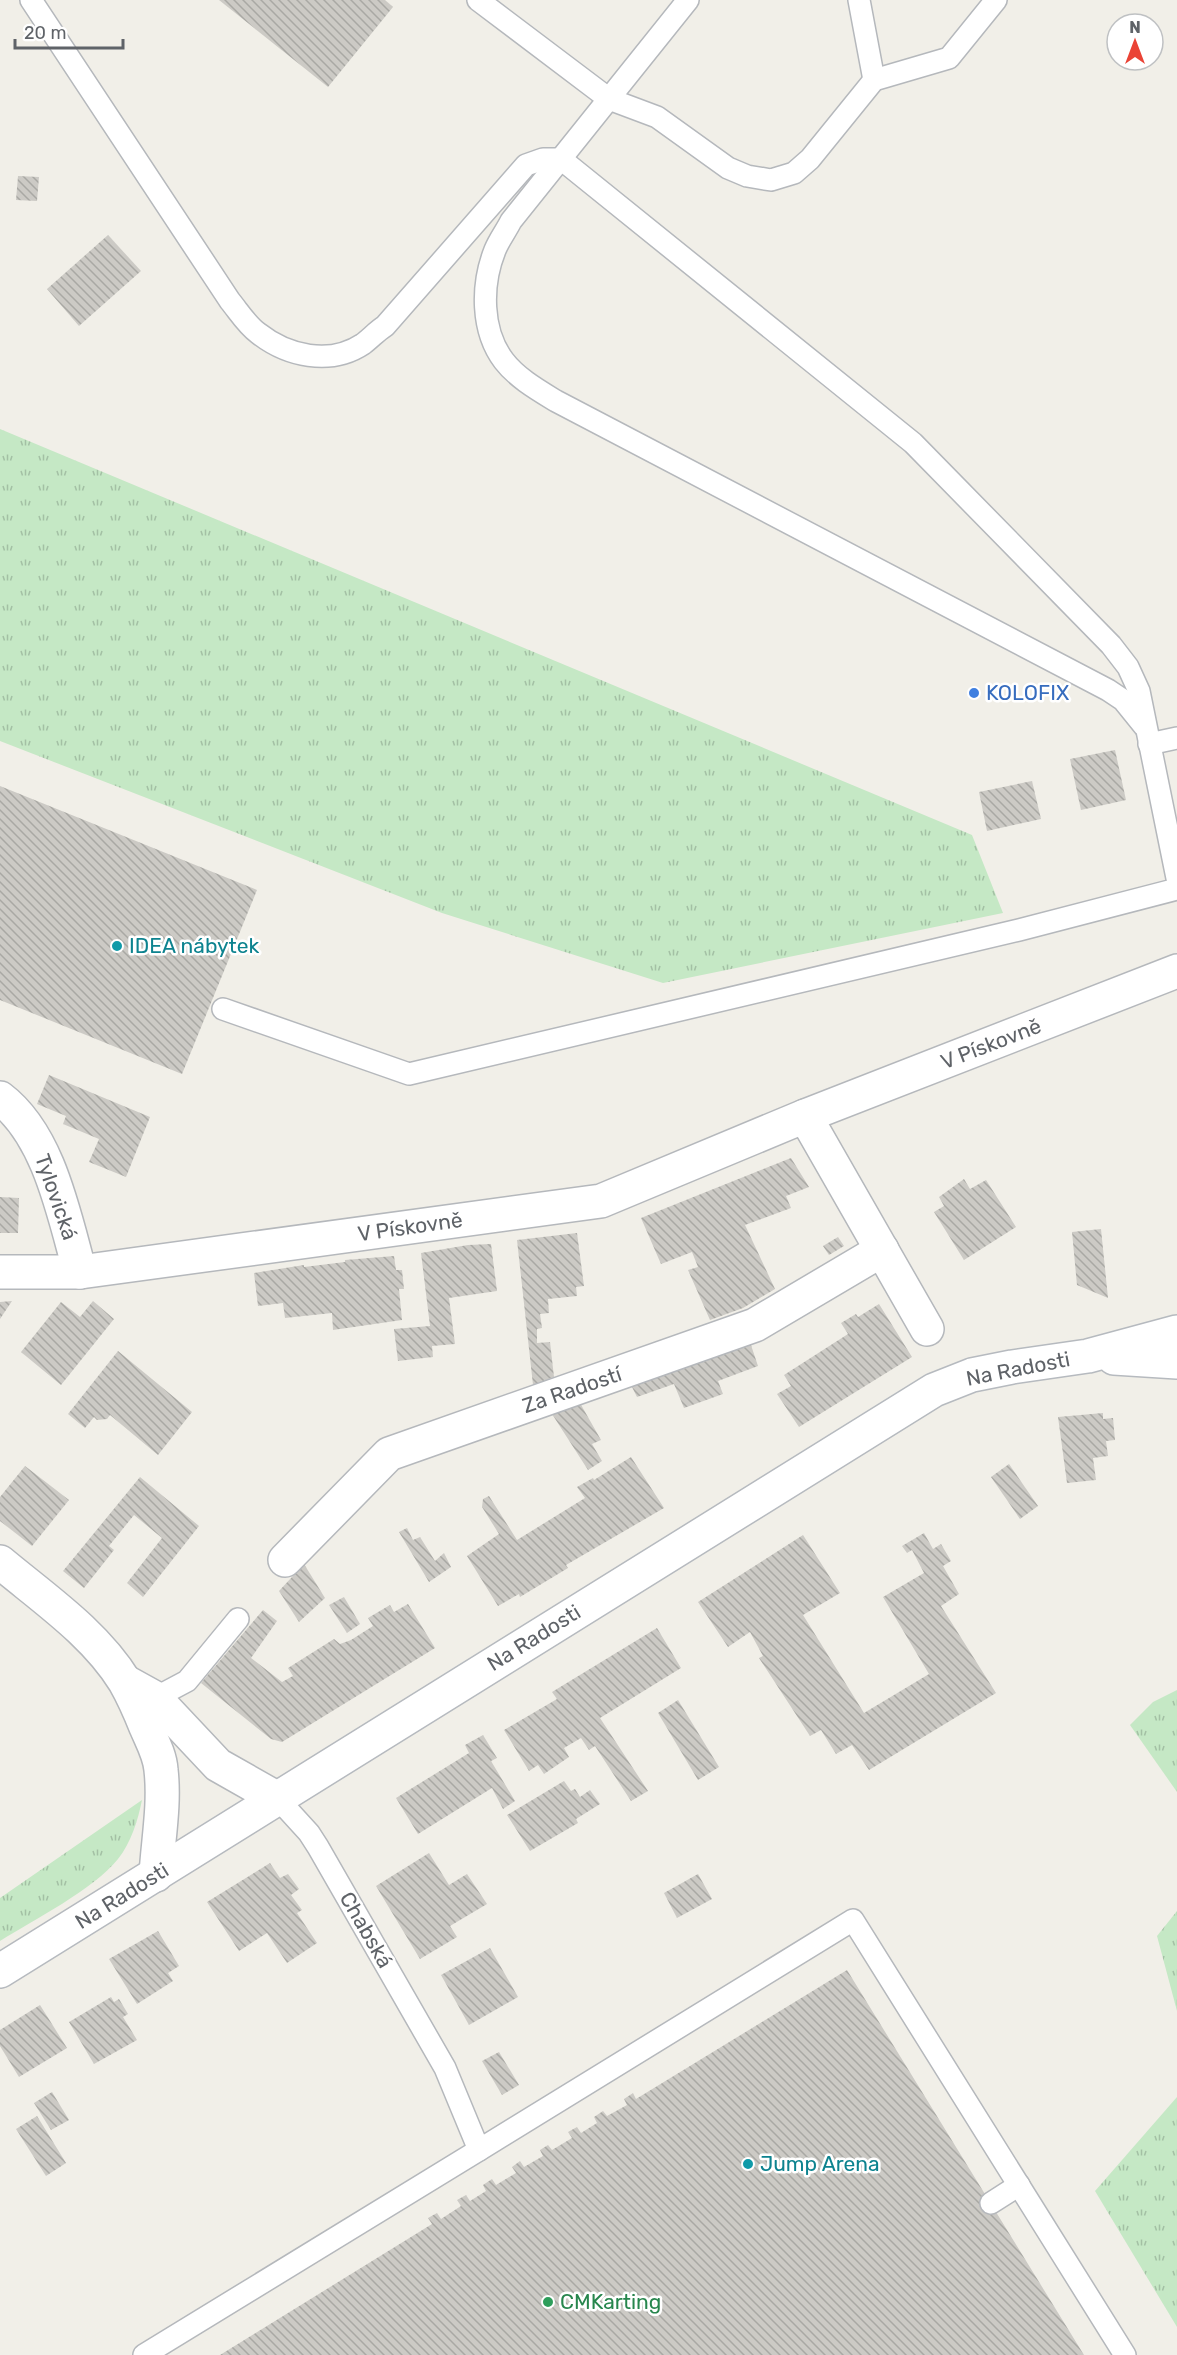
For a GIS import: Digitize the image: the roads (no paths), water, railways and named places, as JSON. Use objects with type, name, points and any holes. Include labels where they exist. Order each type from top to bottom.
[{"type":"street","name":"V Pískovně","points":[[0,1272],[80,1272],[601,1201],[805,1116],[1177,971]]},
{"type":"street","name":"Tylovická","points":[[0,1098],[8,1104],[30,1133],[48,1168],[59,1195],[80,1272]]},
{"type":"street","points":[[805,1116],[927,1329]]},
{"type":"street","name":"Za Radostí","points":[[285,1560],[389,1454],[755,1325],[882,1250]]},
{"type":"street","name":"Na Radosti","points":[[0,1971],[934,1390],[972,1375],[1088,1356],[1177,1332]]},
{"type":"street","name":"Na Radosti","points":[[1088,1356],[1177,1362]]},
{"type":"street","points":[[0,1562],[72,1622],[148,1706],[218,1765],[278,1799]]},
{"type":"street","points":[[148,1706],[161,1770],[162,1788],[156,1875]]},
{"type":"lane","points":[[31,0],[230,302],[256,332],[282,348],[310,356],[334,355],[361,345],[385,326],[526,165],[543,159],[561,159],[913,443],[1111,645],[1128,667],[1139,691],[1173,838],[1177,878]]},
{"type":"lane","points":[[478,0],[609,99],[657,117],[728,168],[747,176],[771,180],[794,173],[810,159],[874,80],[949,58],[996,0]]},
{"type":"lane","points":[[688,0],[511,221],[495,251],[488,281],[486,312],[491,338],[505,362],[528,383],[556,401],[1108,690],[1123,700],[1148,736]]},
{"type":"lane","points":[[859,0],[874,80]]},
{"type":"lane","points":[[1148,736],[1177,738]]},
{"type":"lane","points":[[223,1009],[409,1074],[1018,930],[1177,890]]},
{"type":"lane","points":[[148,1706],[187,1681],[238,1619]]},
{"type":"lane","name":"Chabská","points":[[278,1799],[309,1833],[318,1847],[446,2068],[479,2150]]},
{"type":"lane","points":[[144,2355],[854,1920],[1125,2355]]},
{"type":"lane","points":[[991,2204],[1018,2185]]},
{"type":"place","name":"KOLOFIX","points":[[974,693]]},
{"type":"place","name":"IDEA nábytek","points":[[117,946]]},
{"type":"place","name":"Jump Arena","points":[[748,2164]]},
{"type":"place","name":"CMKarting","points":[[548,2302]]}]
